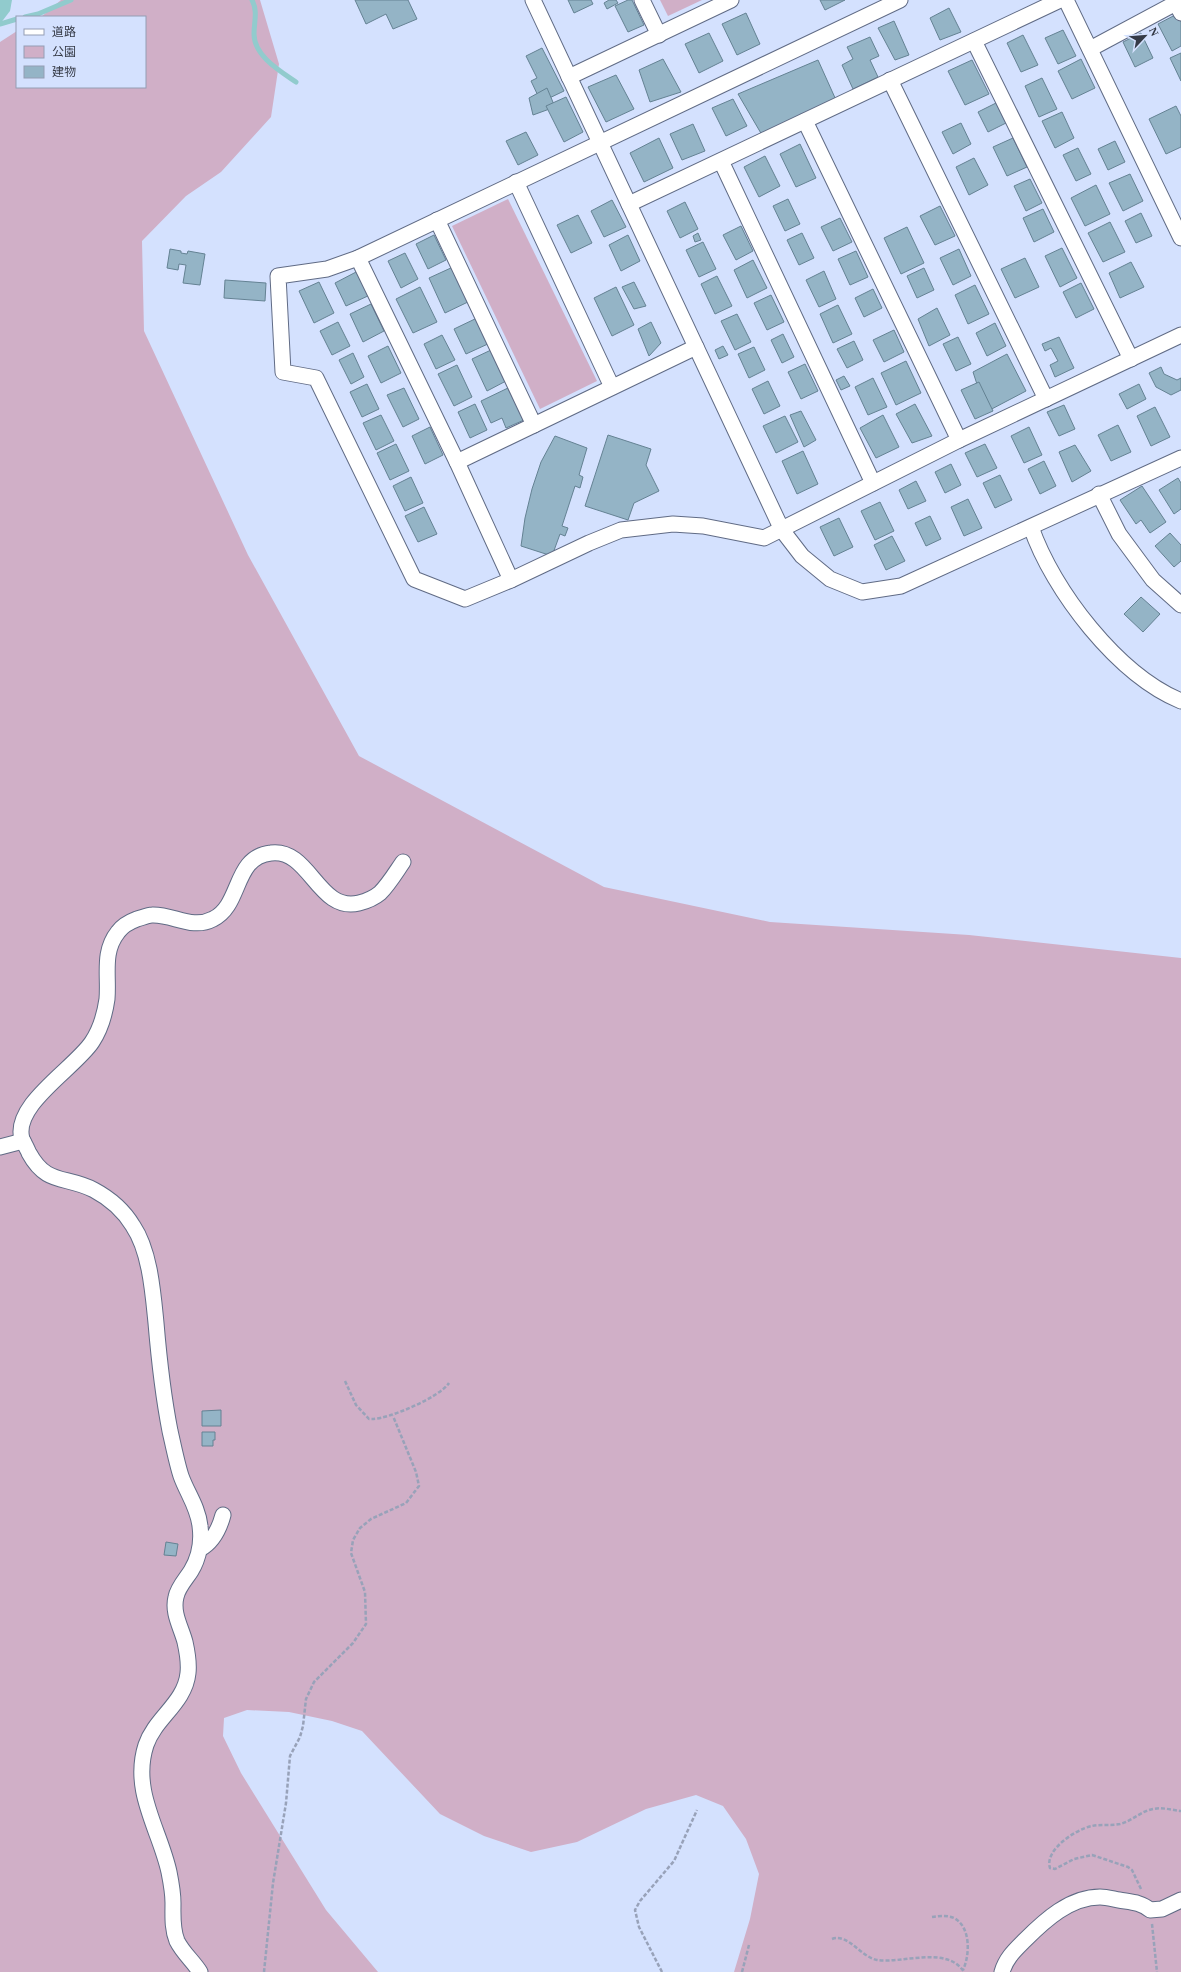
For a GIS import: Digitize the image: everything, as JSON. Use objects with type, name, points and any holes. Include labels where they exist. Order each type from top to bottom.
[{"type":"street","points":[[533,0],[782,530],[802,556],[830,579],[862,592],[901,586],[1031,527],[1099,494],[1181,458]]},
{"type":"street","points":[[642,0],[659,35]]},
{"type":"street","points":[[569,78],[732,0]]},
{"type":"street","points":[[900,0],[358,258],[327,269],[278,276],[283,372],[316,378],[414,579],[465,599],[511,580],[589,543],[621,530],[673,524],[703,526],[764,538],[959,440],[1181,335]]},
{"type":"street","points":[[629,204],[1060,0]]},
{"type":"street","points":[[1066,0],[1181,238]]},
{"type":"street","points":[[1090,49],[1176,2],[1181,13]]},
{"type":"street","points":[[974,41],[1131,359]]},
{"type":"street","points":[[890,80],[1046,399]]},
{"type":"street","points":[[805,121],[959,440]]},
{"type":"street","points":[[720,160],[873,483]]},
{"type":"street","points":[[516,182],[612,387]]},
{"type":"street","points":[[437,220],[534,425]]},
{"type":"street","points":[[358,258],[511,580]]},
{"type":"street","points":[[456,462],[696,347]]},
{"type":"street","points":[[1099,494],[1119,534],[1153,580],[1181,605]]},
{"type":"street","points":[[1031,527],[1037,546],[1063,590],[1095,634],[1130,668],[1169,696],[1181,701]]},
{"type":"street","points":[[200,1972],[181,1947],[174,1932],[173,1898],[168,1870],[150,1818],[143,1791],[142,1778],[144,1751],[149,1737],[157,1723],[179,1698],[187,1679],[188,1671],[185,1642],[176,1617],[175,1601],[179,1590],[197,1559],[200,1548],[200,1524],[195,1505],[181,1476],[170,1432],[150,1272],[139,1235],[115,1204],[94,1190],[49,1176],[38,1168],[21,1136],[24,1117],[42,1093],[84,1053],[95,1037],[106,999],[108,951],[117,933],[124,925],[154,915],[188,923],[210,921],[226,908],[245,869],[252,860],[263,854],[280,852],[287,854],[298,862],[335,900],[350,905],[365,902],[379,894],[403,862]]},
{"type":"street","points":[[0,1147],[23,1141]]},
{"type":"street","points":[[200,1548],[211,1541],[221,1524],[223,1515]]},
{"type":"street","points":[[1002,1972],[1010,1956],[1040,1925],[1064,1908],[1076,1902],[1099,1897],[1143,1905],[1150,1910],[1162,1909],[1181,1900]]},
{"type":"path","points":[[345,1381],[356,1405],[368,1419],[393,1416],[438,1393],[446,1388],[449,1383]]},
{"type":"path","points":[[264,1972],[273,1883],[286,1803],[290,1756],[300,1737],[303,1726],[306,1699],[314,1682],[353,1643],[366,1624],[366,1592],[351,1553],[353,1540],[360,1528],[371,1519],[406,1502],[419,1486],[416,1472],[393,1416]]},
{"type":"path","points":[[1157,1972],[1150,1910],[1135,1876],[1128,1867],[1086,1855],[1065,1862],[1055,1869],[1050,1868],[1049,1857],[1053,1850],[1062,1843],[1089,1827],[1127,1822],[1138,1814],[1153,1809],[1181,1811]]},
{"type":"path","points":[[662,1972],[639,1927],[635,1910],[640,1901],[674,1861],[697,1810]]},
{"type":"path","points":[[832,1939],[840,1938],[845,1940],[868,1957],[878,1960],[935,1958],[956,1963],[964,1971],[967,1962],[967,1950],[966,1935],[963,1927],[953,1918],[943,1916],[932,1917]]},
{"type":"path","points":[[742,1972],[749,1945]]},
{"type":"green space","points":[[61,0],[260,0],[279,64],[271,117],[221,172],[186,196],[142,241],[144,331],[248,555],[359,756],[604,887],[770,922],[969,935],[1181,958],[1181,1972],[734,1972],[750,1919],[759,1874],[746,1839],[723,1806],[696,1795],[646,1809],[577,1842],[531,1852],[484,1836],[440,1814],[362,1731],[332,1721],[289,1712],[247,1710],[224,1718],[223,1736],[241,1773],[326,1910],[378,1972],[0,1972],[0,42],[16,32],[16,88],[146,88],[146,16],[42,16]]},
{"type":"green space","points":[[660,0],[702,0],[668,16]]},
{"type":"green space","points":[[508,199],[597,381],[540,409],[452,226]]},
{"type":"shaded area","points":[[0,0],[12,0],[10,11],[0,24]]},
{"type":"building","points":[[355,0],[408,0],[417,19],[393,29],[386,14],[366,24]]},
{"type":"building","points":[[568,0],[591,0],[593,4],[574,13]]},
{"type":"building","points":[[609,0],[616,0],[618,3],[607,9],[604,3]]},
{"type":"building","points":[[628,0],[632,0],[644,25],[628,32],[615,6]]},
{"type":"building","points":[[820,0],[845,0],[825,10]]},
{"type":"building","points":[[949,8],[961,32],[940,40],[930,18]]},
{"type":"building","points":[[746,13],[760,44],[737,55],[722,24]]},
{"type":"building","points":[[1177,14],[1181,22],[1181,46],[1172,51],[1158,24]]},
{"type":"building","points":[[894,21],[909,55],[895,60],[878,28]]},
{"type":"building","points":[[1063,30],[1076,56],[1058,64],[1045,38]]},
{"type":"building","points":[[709,33],[723,61],[699,73],[685,44]]},
{"type":"building","points":[[1141,33],[1153,58],[1135,67],[1123,42]]},
{"type":"building","points":[[1023,35],[1038,65],[1021,72],[1007,43]]},
{"type":"building","points":[[870,37],[879,56],[870,60],[878,77],[853,89],[842,65],[853,59],[847,47]]},
{"type":"building","points":[[542,48],[564,91],[541,102],[531,81],[537,78],[526,56]]},
{"type":"building","points":[[1181,53],[1181,81],[1170,58]]},
{"type":"building","points":[[663,59],[681,92],[650,102],[639,70]]},
{"type":"building","points":[[1081,59],[1095,88],[1072,99],[1058,71]]},
{"type":"building","points":[[818,60],[836,100],[762,135],[738,94]]},
{"type":"building","points":[[972,60],[989,94],[965,105],[948,71]]},
{"type":"building","points":[[616,75],[634,109],[606,122],[588,87]]},
{"type":"building","points":[[1042,78],[1057,109],[1039,117],[1025,86]]},
{"type":"building","points":[[547,88],[555,107],[533,115],[529,98]]},
{"type":"building","points":[[566,97],[583,132],[564,142],[546,106]]},
{"type":"building","points":[[733,99],[747,126],[726,136],[712,108]]},
{"type":"building","points":[[996,103],[1006,123],[988,132],[978,112]]},
{"type":"building","points":[[1176,106],[1181,116],[1181,147],[1166,154],[1149,119]]},
{"type":"building","points":[[1062,112],[1074,138],[1055,148],[1042,121]]},
{"type":"building","points":[[961,123],[971,144],[953,154],[942,132]]},
{"type":"building","points":[[693,124],[705,151],[682,160],[670,134]]},
{"type":"building","points":[[526,132],[538,155],[518,165],[506,141]]},
{"type":"building","points":[[659,138],[673,168],[644,182],[630,153]]},
{"type":"building","points":[[1013,138],[1027,167],[1007,176],[993,147]]},
{"type":"building","points":[[1115,141],[1125,162],[1108,170],[1098,149]]},
{"type":"building","points":[[800,144],[816,178],[796,187],[780,154]]},
{"type":"building","points":[[1078,148],[1091,174],[1076,181],[1063,155]]},
{"type":"building","points":[[765,156],[780,186],[759,197],[744,167]]},
{"type":"building","points":[[974,158],[988,185],[969,195],[956,167]]},
{"type":"building","points":[[1130,174],[1143,201],[1123,211],[1109,183]]},
{"type":"building","points":[[1030,179],[1042,203],[1026,211],[1014,186]]},
{"type":"building","points":[[1096,185],[1110,214],[1085,226],[1071,198]]},
{"type":"building","points":[[788,199],[800,224],[785,231],[773,206]]},
{"type":"building","points":[[612,200],[626,227],[604,237],[591,211]]},
{"type":"building","points":[[685,202],[698,229],[680,238],[667,211]]},
{"type":"building","points":[[940,206],[955,236],[935,245],[920,216]]},
{"type":"building","points":[[1043,209],[1054,232],[1034,242],[1023,218]]},
{"type":"building","points":[[1141,213],[1152,236],[1136,243],[1125,221]]},
{"type":"building","points":[[578,215],[592,243],[571,253],[557,225]]},
{"type":"building","points":[[840,218],[852,242],[833,251],[821,227]]},
{"type":"building","points":[[1110,222],[1125,252],[1103,262],[1088,233]]},
{"type":"building","points":[[741,226],[753,251],[736,260],[723,235]]},
{"type":"building","points":[[907,227],[924,263],[901,274],[884,238]]},
{"type":"building","points":[[698,233],[701,240],[695,242],[693,236]]},
{"type":"building","points":[[802,233],[814,258],[799,265],[787,240]]},
{"type":"building","points":[[434,235],[446,260],[428,269],[416,244]]},
{"type":"building","points":[[628,235],[640,261],[621,271],[609,245]]},
{"type":"building","points":[[703,242],[716,269],[699,277],[686,250]]},
{"type":"building","points":[[1062,248],[1077,278],[1060,287],[1045,256]]},
{"type":"building","points":[[170,249],[187,254],[188,251],[205,254],[200,285],[183,283],[186,265],[179,264],[178,270],[167,268]]},
{"type":"building","points":[[959,249],[971,276],[953,285],[940,258]]},
{"type":"building","points":[[856,251],[868,277],[850,285],[838,259]]},
{"type":"building","points":[[405,253],[418,279],[401,288],[388,261]]},
{"type":"building","points":[[1025,258],[1039,287],[1015,298],[1001,269]]},
{"type":"building","points":[[753,260],[767,288],[747,298],[734,270]]},
{"type":"building","points":[[1131,262],[1144,287],[1120,298],[1109,273]]},
{"type":"building","points":[[453,267],[470,301],[445,313],[429,278]]},
{"type":"building","points":[[924,268],[934,290],[917,298],[907,276]]},
{"type":"building","points":[[358,271],[370,295],[346,306],[335,283]]},
{"type":"building","points":[[824,271],[836,299],[819,307],[806,280]]},
{"type":"building","points":[[717,276],[732,306],[715,314],[701,284]]},
{"type":"building","points":[[225,280],[266,283],[265,301],[224,298]]},
{"type":"building","points":[[319,282],[334,313],[314,323],[299,291]]},
{"type":"building","points":[[634,282],[646,306],[634,309],[622,287]]},
{"type":"building","points":[[1081,283],[1094,309],[1076,318],[1063,292]]},
{"type":"building","points":[[975,285],[989,314],[968,324],[955,295]]},
{"type":"building","points":[[420,287],[437,322],[413,333],[396,299]]},
{"type":"building","points":[[616,287],[634,325],[612,336],[594,298]]},
{"type":"building","points":[[873,289],[882,308],[864,317],[855,298]]},
{"type":"building","points":[[771,295],[784,322],[767,330],[754,303]]},
{"type":"building","points":[[371,304],[384,331],[363,342],[350,314]]},
{"type":"building","points":[[838,305],[852,334],[833,343],[820,314]]},
{"type":"building","points":[[937,308],[950,335],[929,346],[918,319]]},
{"type":"building","points":[[737,314],[751,342],[735,350],[721,321]]},
{"type":"building","points":[[477,318],[490,343],[466,354],[454,329]]},
{"type":"building","points":[[338,322],[350,346],[332,355],[320,331]]},
{"type":"building","points":[[651,322],[661,343],[649,356],[638,329]]},
{"type":"building","points":[[995,323],[1006,346],[987,356],[976,333]]},
{"type":"building","points":[[894,330],[904,352],[884,362],[873,340]]},
{"type":"building","points":[[783,334],[794,357],[782,363],[771,340]]},
{"type":"building","points":[[442,335],[455,360],[436,369],[424,344]]},
{"type":"building","points":[[958,337],[971,364],[956,371],[943,344]]},
{"type":"building","points":[[1059,337],[1074,368],[1055,377],[1050,365],[1058,361],[1051,348],[1045,351],[1042,344]]},
{"type":"building","points":[[854,341],[863,360],[847,368],[837,349]]},
{"type":"building","points":[[388,346],[401,373],[381,383],[368,356]]},
{"type":"building","points":[[723,346],[728,355],[719,359],[715,350]]},
{"type":"building","points":[[754,347],[765,370],[749,378],[738,354]]},
{"type":"building","points":[[491,350],[506,381],[487,391],[472,359]]},
{"type":"building","points":[[353,353],[364,377],[351,384],[339,360]]},
{"type":"building","points":[[1007,354],[1026,391],[986,412],[973,372]]},
{"type":"building","points":[[906,361],[921,393],[896,405],[881,373]]},
{"type":"building","points":[[805,364],[818,391],[801,399],[788,372]]},
{"type":"building","points":[[457,365],[472,397],[454,406],[438,374]]},
{"type":"building","points":[[1161,367],[1164,374],[1177,380],[1181,378],[1181,390],[1171,395],[1156,387],[1149,373]]},
{"type":"building","points":[[844,376],[850,386],[841,390],[836,380]]},
{"type":"building","points":[[873,378],[887,407],[868,415],[855,387]]},
{"type":"building","points":[[768,381],[780,406],[764,414],[752,389]]},
{"type":"building","points":[[979,382],[993,411],[975,419],[961,390]]},
{"type":"building","points":[[367,384],[379,409],[362,417],[350,392]]},
{"type":"building","points":[[1139,384],[1146,399],[1127,409],[1119,394]]},
{"type":"building","points":[[404,388],[419,419],[403,427],[387,395]]},
{"type":"building","points":[[508,388],[524,420],[506,428],[502,418],[491,423],[481,401]]},
{"type":"building","points":[[475,404],[487,430],[470,438],[458,412]]},
{"type":"building","points":[[915,404],[932,436],[912,443],[896,414]]},
{"type":"building","points":[[1064,405],[1075,429],[1059,436],[1047,412]]},
{"type":"building","points":[[1155,407],[1170,437],[1151,446],[1137,416]]},
{"type":"building","points":[[801,411],[816,440],[804,447],[790,415]]},
{"type":"building","points":[[381,415],[394,441],[376,450],[363,423]]},
{"type":"building","points":[[883,415],[899,447],[876,458],[860,428]]},
{"type":"building","points":[[785,416],[798,442],[776,453],[763,426]]},
{"type":"building","points":[[1118,425],[1131,452],[1111,461],[1098,435]]},
{"type":"building","points":[[430,427],[443,455],[425,464],[412,436]]},
{"type":"building","points":[[1029,427],[1042,455],[1024,463],[1011,436]]},
{"type":"building","points":[[608,435],[651,449],[646,465],[659,491],[634,503],[628,520],[585,506]]},
{"type":"building","points":[[555,436],[587,448],[579,475],[583,477],[580,488],[575,486],[562,526],[568,528],[565,536],[560,534],[552,556],[521,546],[525,518],[532,489],[541,462]]},
{"type":"building","points":[[396,444],[409,471],[390,480],[377,453]]},
{"type":"building","points":[[985,444],[997,468],[977,477],[965,453]]},
{"type":"building","points":[[1075,445],[1091,471],[1072,482],[1059,452]]},
{"type":"building","points":[[803,451],[818,484],[797,494],[782,461]]},
{"type":"building","points":[[1044,461],[1056,486],[1040,494],[1028,469]]},
{"type":"building","points":[[951,464],[961,485],[945,493],[935,472]]},
{"type":"building","points":[[1000,475],[1012,500],[995,508],[983,483]]},
{"type":"building","points":[[411,477],[423,503],[405,511],[393,486]]},
{"type":"building","points":[[1178,478],[1181,483],[1181,509],[1174,514],[1159,490]]},
{"type":"building","points":[[916,481],[926,501],[908,509],[899,490]]},
{"type":"building","points":[[1142,486],[1166,522],[1150,533],[1141,520],[1136,524],[1120,500]]},
{"type":"building","points":[[968,499],[982,528],[964,536],[951,507]]},
{"type":"building","points":[[880,502],[894,531],[875,540],[861,511]]},
{"type":"building","points":[[424,507],[437,534],[418,542],[405,516]]},
{"type":"building","points":[[930,516],[941,539],[926,546],[915,523]]},
{"type":"building","points":[[839,518],[853,547],[834,556],[820,527]]},
{"type":"building","points":[[1170,533],[1181,545],[1181,561],[1174,567],[1155,546]]},
{"type":"building","points":[[892,536],[905,561],[886,570],[874,545]]},
{"type":"building","points":[[1141,597],[1160,614],[1143,632],[1124,614]]},
{"type":"building","points":[[221,1410],[221,1426],[202,1426],[202,1411]]},
{"type":"building","points":[[202,1432],[215,1432],[213,1446],[202,1446]]},
{"type":"building","points":[[166,1542],[178,1544],[176,1556],[164,1555]]},
{"type":"waterway","points":[[29,16],[38,14],[71,0]]},
{"type":"waterway","points":[[252,0],[255,8],[254,34],[258,49],[269,62],[296,82]]},
{"type":"waterway","points":[[0,24],[16,19]]}]
